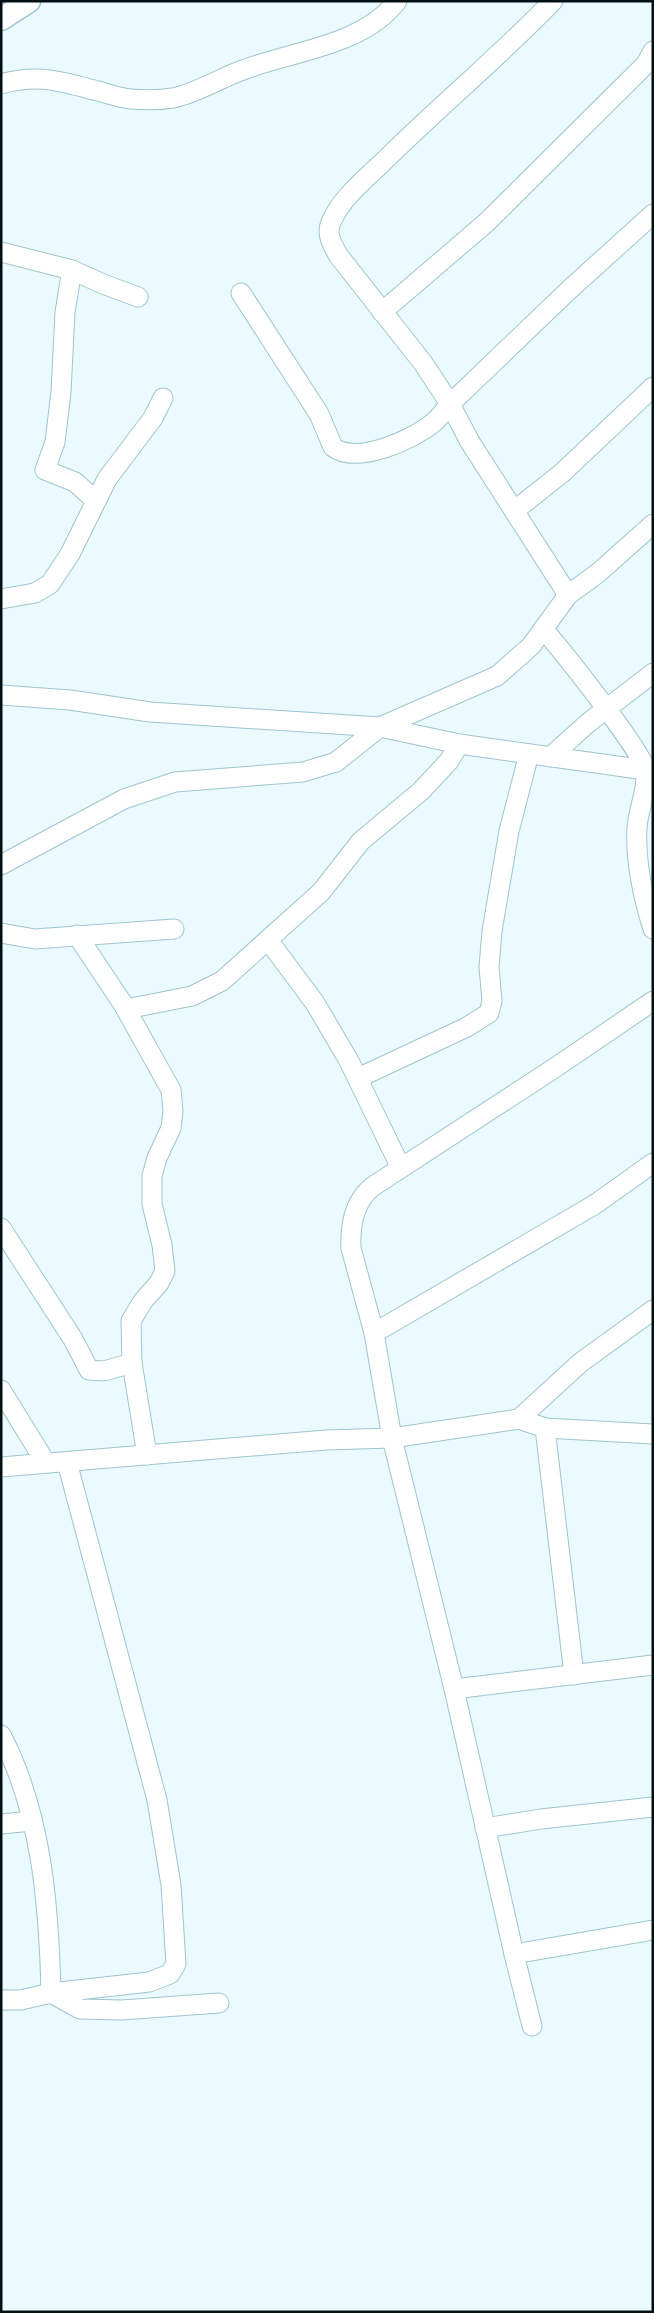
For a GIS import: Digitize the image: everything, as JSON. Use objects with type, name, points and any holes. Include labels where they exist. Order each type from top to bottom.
[{"type":"street","points":[[1,19],[29,1]]},
{"type":"street","points":[[1,84],[33,78],[48,79],[131,99],[172,98],[260,64],[329,44],[364,29],[391,9],[396,1]]},
{"type":"street","points":[[553,1],[510,46],[398,147],[351,193],[331,221],[328,237],[338,255],[423,363],[450,404],[470,442],[568,595]]},
{"type":"street","points":[[382,312],[487,222],[646,64],[653,51]]},
{"type":"street","points":[[241,293],[318,414],[333,447],[339,452],[362,454],[404,440],[435,421],[450,404],[569,290],[653,214]]},
{"type":"street","points":[[1,252],[72,270],[103,284],[138,296]]},
{"type":"street","points":[[72,270],[65,312],[61,392],[55,442],[45,470],[75,482],[96,501]]},
{"type":"street","points":[[514,511],[562,473],[653,387]]},
{"type":"street","points":[[1,599],[35,594],[50,584],[70,554],[107,479],[153,418],[163,398]]},
{"type":"street","points":[[1,865],[124,799],[175,782],[302,772],[336,762],[380,726],[497,676],[531,646],[568,595],[598,573],[653,524]]},
{"type":"street","points":[[543,629],[650,770],[637,826],[637,856],[646,908],[653,929]]},
{"type":"street","points":[[550,757],[605,709],[653,673]]},
{"type":"street","points":[[1,695],[70,700],[150,712],[380,726],[459,744],[650,770]]},
{"type":"street","points":[[126,1009],[192,996],[222,981],[321,892],[361,841],[421,791],[449,761],[459,744]]},
{"type":"street","points":[[358,1078],[468,1027],[489,1013],[492,1001],[489,967],[492,931],[509,831],[529,754]]},
{"type":"street","points":[[1,933],[35,939],[174,929]]},
{"type":"street","points":[[77,935],[126,1009],[172,1090],[173,1111],[171,1128],[157,1158],[152,1176],[152,1204],[162,1245],[165,1271],[160,1283],[143,1301],[131,1321],[132,1363],[147,1455]]},
{"type":"street","points":[[268,940],[315,1003],[358,1078],[401,1168]]},
{"type":"street","points":[[532,2026],[454,1689],[392,1438],[374,1333],[351,1248],[352,1225],[360,1200],[366,1192],[653,1001]]},
{"type":"street","points":[[374,1333],[594,1205],[653,1163]]},
{"type":"street","points":[[1,1228],[73,1339],[89,1370],[104,1371],[132,1363]]},
{"type":"street","points":[[519,1419],[580,1363],[653,1310]]},
{"type":"street","points":[[1,1390],[46,1464]]},
{"type":"street","points":[[1,1467],[326,1440],[392,1438],[519,1419],[545,1428],[653,1434]]},
{"type":"street","points":[[545,1428],[574,1675]]},
{"type":"street","points":[[1,2000],[21,2000],[51,1993],[148,1982],[170,1974],[176,1964],[171,1885],[157,1800],[67,1462]]},
{"type":"street","points":[[454,1689],[653,1665]]},
{"type":"street","points":[[1,1735],[21,1778],[36,1839],[49,1937],[51,1993]]},
{"type":"street","points":[[485,1828],[560,1817],[653,1807]]},
{"type":"street","points":[[1,1824],[32,1821]]},
{"type":"street","points":[[514,1954],[653,1930]]},
{"type":"street","points":[[51,1993],[80,2008],[122,2010],[219,2003]]}]
